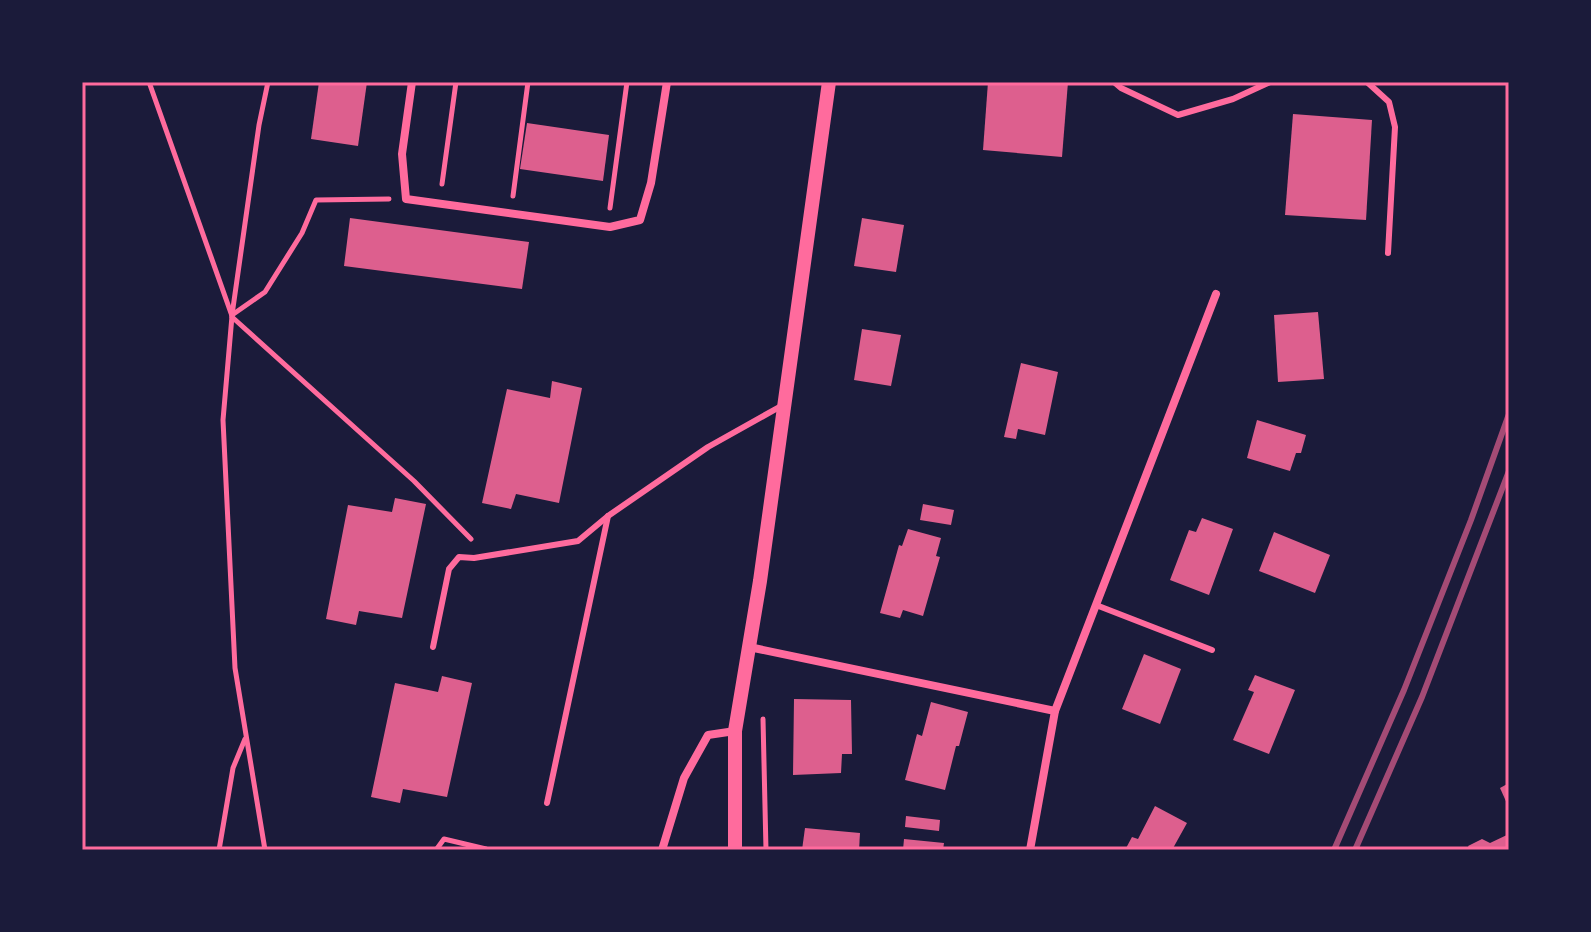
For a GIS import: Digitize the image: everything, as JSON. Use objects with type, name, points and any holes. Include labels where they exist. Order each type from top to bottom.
[{"type":"street","points":[[412,82],[402,154],[406,199],[610,227],[640,220],[651,183],[667,82]]},
{"type":"street","points":[[735,850],[735,731],[786,403],[829,82]]},
{"type":"street","points":[[1030,850],[1055,711],[1216,294]]},
{"type":"street","points":[[749,647],[1055,711]]},
{"type":"street","points":[[662,850],[684,778],[708,735],[735,731]]},
{"type":"lane","points":[[1114,82],[1178,115],[1233,99],[1270,82]]},
{"type":"lane","points":[[1367,82],[1389,102],[1395,127],[1388,253]]},
{"type":"lane","points":[[433,647],[449,569],[459,557],[474,558],[578,541],[608,516],[708,447],[786,403]]},
{"type":"lane","points":[[547,803],[608,516]]},
{"type":"lane","points":[[1096,605],[1212,650]]},
{"type":"path","points":[[149,82],[232,316],[414,481],[487,556]]},
{"type":"path","points":[[265,850],[235,668],[223,420],[232,316],[268,82]]},
{"type":"path","points":[[439,204],[456,82]]},
{"type":"path","points":[[511,215],[528,82]]},
{"type":"path","points":[[610,227],[627,82]]},
{"type":"path","points":[[232,316],[265,292],[302,233],[316,200],[406,199]]},
{"type":"path","points":[[219,850],[233,768],[246,737]]},
{"type":"path","points":[[436,850],[444,839],[486,849]]},
{"type":"building","points":[[319,82],[367,82],[358,146],[311,139]]},
{"type":"building","points":[[988,82],[1068,82],[1062,157],[983,150]]},
{"type":"building","points":[[1293,114],[1372,120],[1366,220],[1285,215]]},
{"type":"building","points":[[527,123],[609,135],[603,181],[520,169]]},
{"type":"building","points":[[350,218],[529,242],[522,289],[344,266]]},
{"type":"building","points":[[862,218],[904,225],[896,272],[854,266]]},
{"type":"building","points":[[1318,312],[1324,379],[1278,382],[1274,315]]},
{"type":"building","points":[[862,329],[901,335],[891,386],[854,380]]},
{"type":"building","points":[[1021,363],[1058,372],[1045,435],[1018,429],[1016,439],[1004,437]]},
{"type":"building","points":[[552,381],[582,388],[559,503],[516,494],[511,509],[482,503],[507,389],[550,398]]},
{"type":"building","points":[[1257,420],[1306,435],[1301,453],[1296,453],[1290,471],[1247,458]]},
{"type":"building","points":[[395,498],[426,504],[402,618],[359,611],[356,625],[326,619],[348,505],[392,512]]},
{"type":"building","points":[[923,504],[954,510],[951,525],[920,520]]},
{"type":"building","points":[[1202,518],[1233,529],[1209,595],[1170,580],[1189,530],[1196,532]]},
{"type":"building","points":[[908,529],[941,538],[936,556],[940,557],[923,616],[903,610],[900,618],[880,613],[899,545],[902,546]]},
{"type":"building","points":[[1274,532],[1330,555],[1315,593],[1259,571]]},
{"type":"building","points":[[1144,654],[1181,669],[1160,724],[1122,709]]},
{"type":"building","points":[[1255,675],[1295,690],[1269,754],[1233,740],[1254,692],[1248,690]]},
{"type":"building","points":[[442,676],[472,683],[447,797],[403,789],[400,803],[371,797],[395,683],[438,692]]},
{"type":"building","points":[[794,699],[851,700],[852,754],[842,754],[841,773],[793,775]]},
{"type":"building","points":[[931,702],[968,712],[945,790],[905,780],[917,734],[922,736]]},
{"type":"building","points":[[1509,783],[1509,808],[1500,788]]},
{"type":"building","points":[[1155,806],[1187,823],[1172,850],[1125,850],[1132,837],[1138,839]]},
{"type":"building","points":[[906,816],[940,820],[939,831],[905,827]]},
{"type":"building","points":[[805,828],[860,833],[859,850],[802,850]]},
{"type":"building","points":[[1509,834],[1509,850],[1470,850],[1468,846],[1482,839],[1490,843]]},
{"type":"building","points":[[904,839],[944,843],[943,850],[903,850]]},
{"type":"railway","points":[[1334,850],[1404,690],[1509,414]]},
{"type":"railway","points":[[1355,850],[1422,697],[1509,471]]}]
